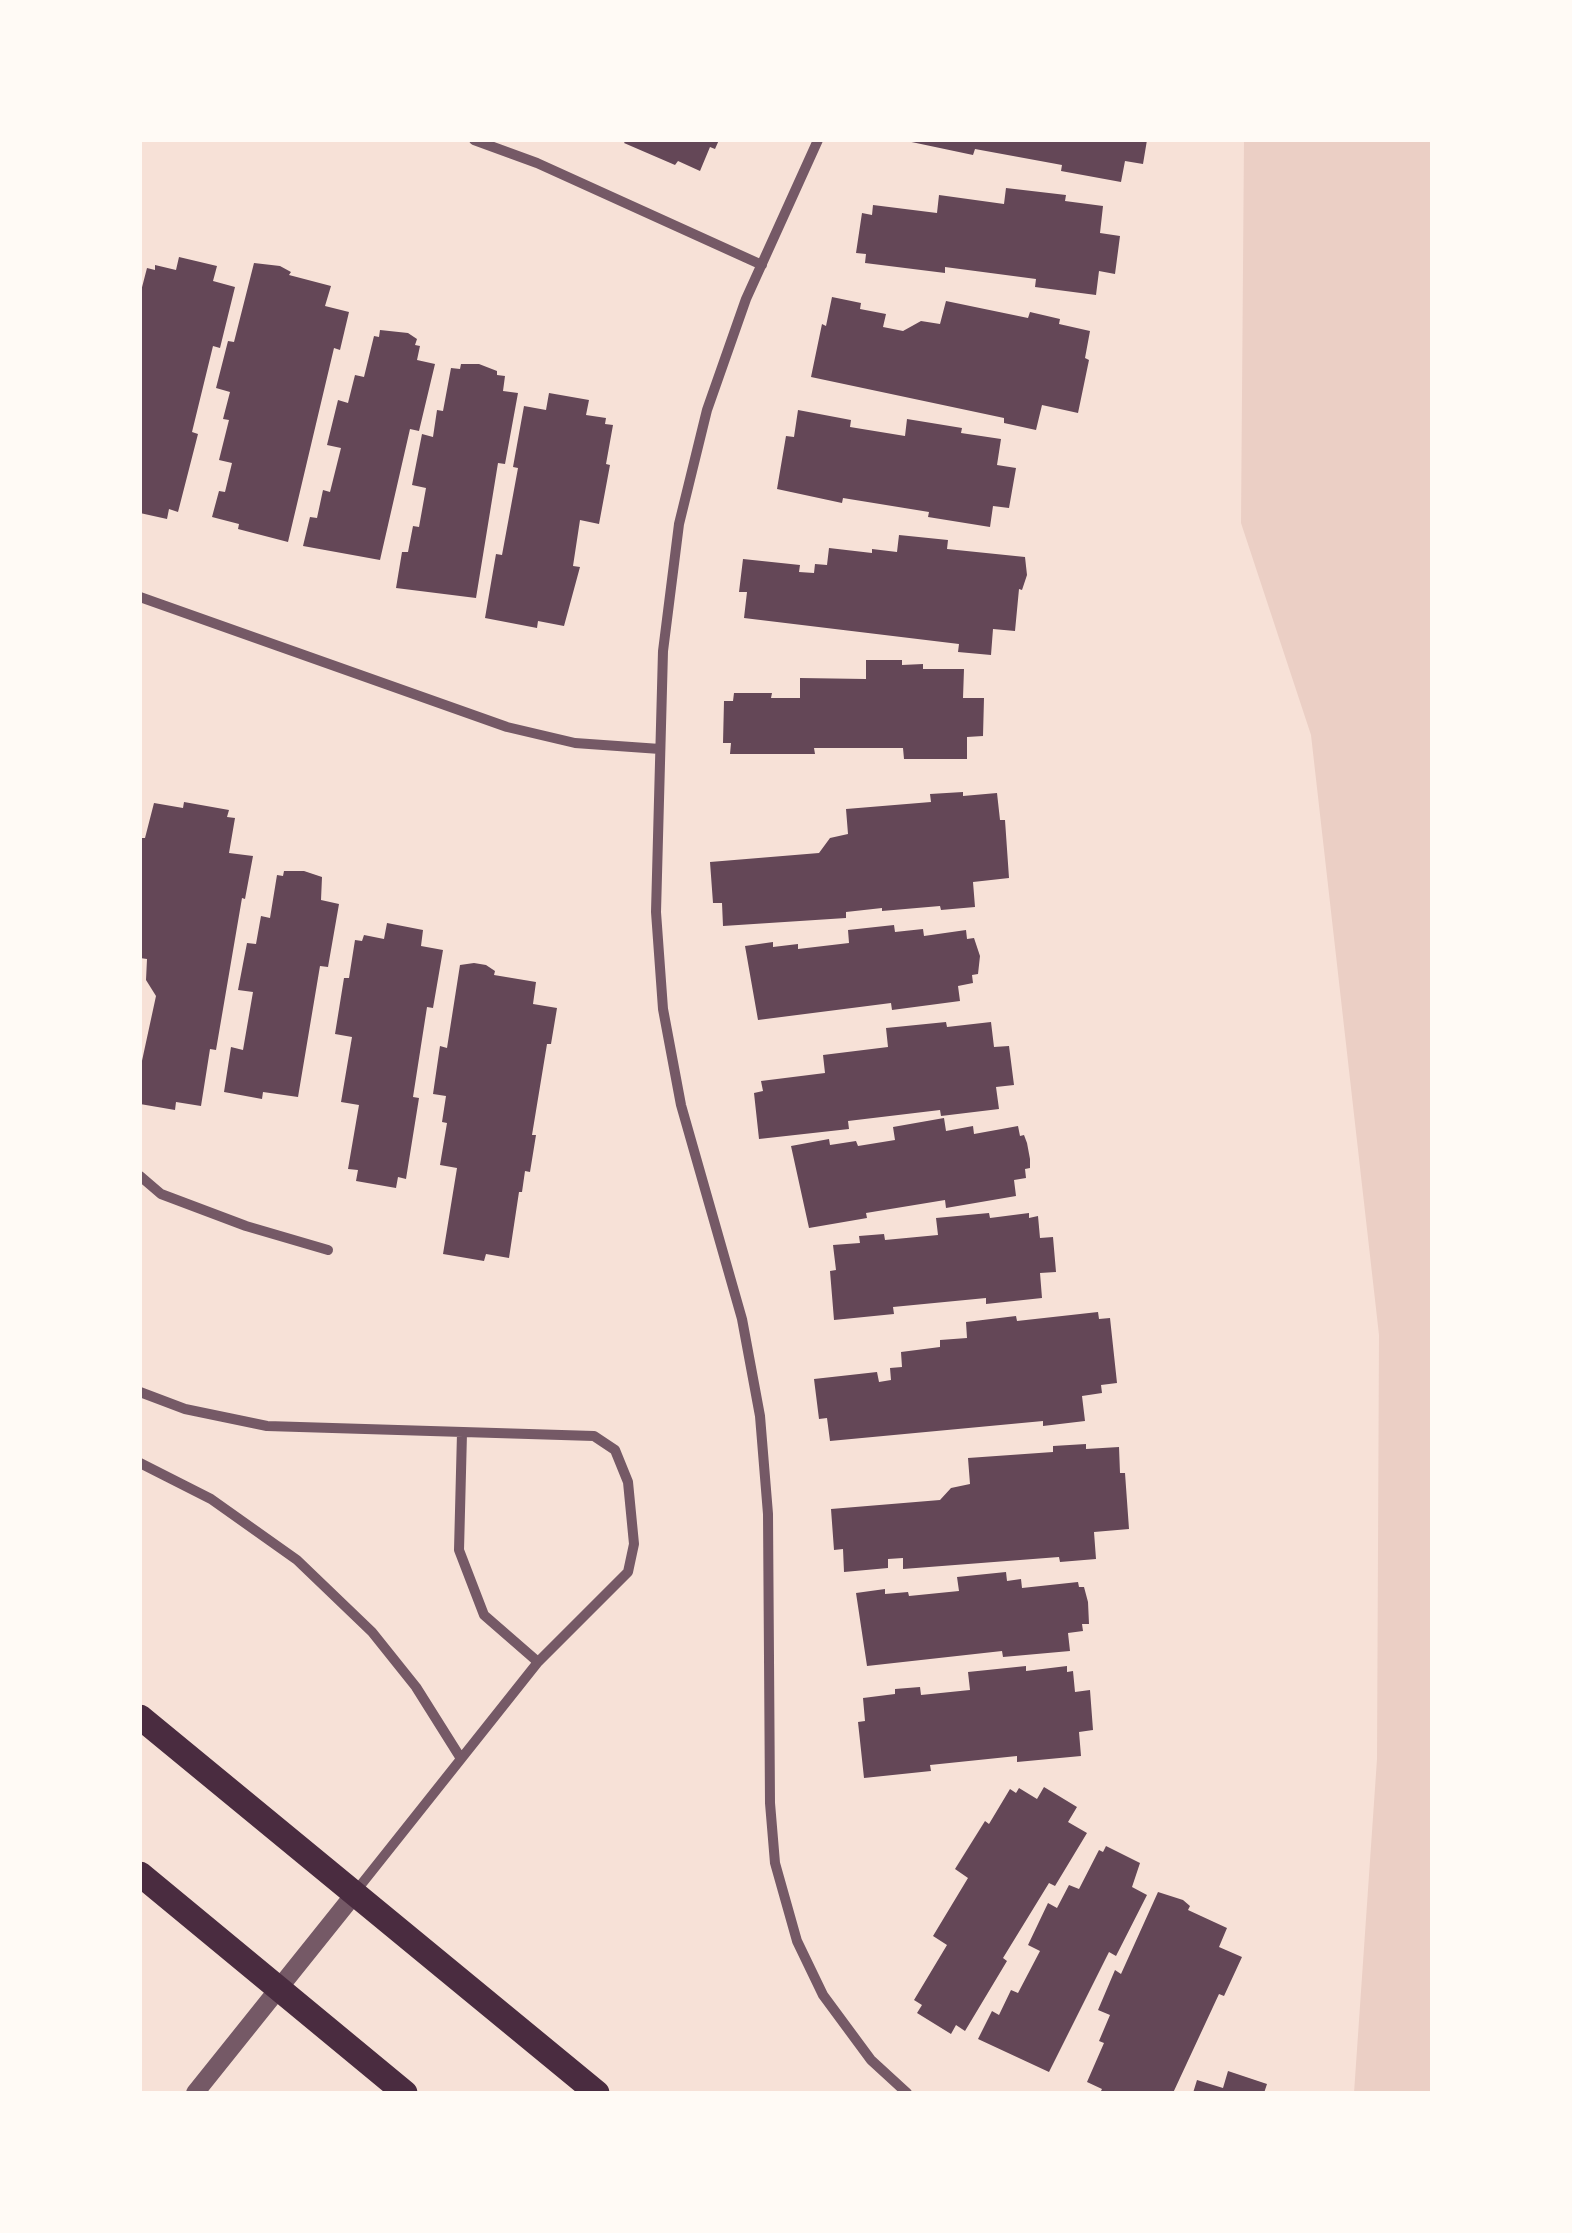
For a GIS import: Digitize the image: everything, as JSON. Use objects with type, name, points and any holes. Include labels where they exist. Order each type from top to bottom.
[{"type":"main road","points":[[140,1717],[597,2093]]},
{"type":"main road","points":[[140,1874],[405,2093]]},
{"type":"street","points":[[474,140],[536,163],[762,265]]},
{"type":"street","points":[[818,140],[762,265],[707,410],[679,524],[664,640],[656,912],[663,1009],[681,1105],[742,1318],[760,1416],[768,1514],[770,1803],[775,1863],[797,1941],[822,1995],[871,2060],[907,2093]]},
{"type":"street","points":[[140,597],[507,728],[575,744],[660,749]]},
{"type":"street","points":[[140,1176],[161,1194],[246,1226],[328,1250]]},
{"type":"street","points":[[140,1392],[185,1409],[267,1426],[594,1436],[615,1450],[628,1482],[634,1544],[628,1572],[538,1662],[195,2093]]},
{"type":"street","points":[[462,1433],[459,1550],[484,1615],[538,1662]]},
{"type":"street","points":[[140,1463],[211,1499],[297,1560],[372,1632],[416,1687],[460,1757]]},
{"type":"shaded area","points":[[1244,140],[1432,140],[1432,2093],[1354,2093],[1377,1759],[1379,1335],[1311,735],[1241,523]]},
{"type":"building","points":[[719,140],[715,149],[710,147],[700,171],[678,161],[675,165],[624,143]]},
{"type":"building","points":[[902,140],[1147,140],[1143,164],[1125,161],[1121,182],[1061,171],[1062,165],[975,149],[973,155]]},
{"type":"building","points":[[1006,188],[1066,195],[1065,201],[1103,206],[1100,233],[1120,236],[1115,274],[1099,271],[1096,295],[1035,287],[1036,279],[945,267],[945,273],[865,263],[866,254],[856,253],[862,213],[872,215],[873,205],[937,213],[939,195],[1004,204]]},
{"type":"building","points":[[179,257],[217,266],[213,281],[235,287],[220,348],[213,346],[192,432],[198,434],[178,512],[169,509],[167,519],[140,513],[140,295],[147,268],[155,270],[155,265],[176,270]]},
{"type":"building","points":[[254,263],[280,266],[291,272],[289,275],[331,286],[325,306],[349,312],[340,350],[334,348],[288,542],[238,529],[239,524],[212,517],[219,491],[225,492],[232,463],[219,460],[229,420],[223,419],[230,392],[216,388],[228,341],[234,342]]},
{"type":"building","points":[[832,297],[861,303],[860,309],[886,314],[883,327],[903,331],[921,321],[940,324],[946,301],[1028,318],[1030,312],[1090,331],[1085,358],[1089,360],[1078,413],[1042,405],[1036,430],[1004,423],[1004,418],[811,377]]},
{"type":"building","points":[[380,330],[408,333],[420,346],[417,360],[435,364],[419,431],[410,429],[380,560],[303,546],[310,517],[317,518],[323,490],[330,492],[341,448],[327,445],[338,400],[348,403],[355,375],[364,377],[374,336],[379,337]]},
{"type":"building","points":[[461,364],[479,364],[497,371],[497,375],[505,376],[503,391],[518,393],[505,464],[498,463],[476,598],[396,588],[402,552],[408,552],[413,526],[419,527],[426,488],[412,485],[422,434],[433,437],[437,410],[443,411],[451,368],[460,369]]},
{"type":"building","points":[[549,393],[589,400],[586,415],[606,418],[605,424],[613,425],[599,524],[580,520],[573,566],[580,567],[564,626],[538,621],[537,628],[485,618],[496,554],[502,555],[518,468],[513,467],[524,406],[546,410]]},
{"type":"building","points":[[798,410],[851,420],[850,427],[905,436],[907,419],[1001,439],[997,465],[1016,468],[1009,508],[993,506],[990,527],[928,517],[929,512],[843,498],[842,503],[777,489],[786,436],[794,437]]},
{"type":"building","points":[[899,535],[948,540],[947,549],[1025,557],[1027,575],[1022,590],[1019,589],[1015,631],[993,629],[991,655],[958,652],[959,644],[744,618],[747,592],[739,592],[743,559],[800,565],[799,572],[814,573],[815,564],[827,565],[829,548],[897,552]]},
{"type":"building","points":[[866,660],[902,660],[902,665],[923,664],[923,669],[964,669],[963,698],[984,698],[983,736],[967,737],[967,759],[904,759],[903,748],[814,748],[815,754],[730,754],[731,743],[723,743],[724,701],[733,701],[734,693],[800,698],[800,678],[866,679]]},
{"type":"building","points":[[963,792],[963,796],[997,793],[1000,820],[1005,820],[1009,878],[973,882],[975,907],[882,908],[846,912],[846,918],[723,926],[722,903],[713,903],[710,862],[819,853],[830,838],[848,834],[846,809],[931,802],[930,794]]},
{"type":"building","points":[[184,802],[229,810],[227,817],[235,818],[229,853],[253,856],[216,1050],[210,1049],[201,1106],[176,1102],[175,1110],[140,1104],[140,1070],[156,996],[146,980],[147,959],[140,958],[140,841],[145,838],[154,803],[183,808]]},
{"type":"building","points":[[284,871],[304,871],[322,877],[321,900],[339,904],[328,967],[320,966],[298,1097],[263,1092],[262,1099],[224,1092],[231,1047],[243,1050],[253,992],[238,990],[247,943],[256,944],[261,916],[270,918],[277,875],[283,876]]},
{"type":"building","points":[[387,923],[423,930],[421,946],[443,950],[433,1008],[427,1007],[413,1097],[419,1098],[406,1179],[398,1177],[396,1188],[356,1181],[358,1170],[348,1169],[359,1105],[341,1102],[352,1037],[335,1034],[355,940],[362,941],[364,935],[384,939]]},
{"type":"building","points":[[894,925],[895,932],[923,929],[924,936],[966,930],[967,939],[974,938],[980,956],[978,974],[972,975],[973,983],[958,986],[960,1001],[892,1010],[891,1003],[758,1020],[745,946],[773,942],[773,947],[798,944],[798,949],[849,943],[848,930]]},
{"type":"building","points":[[460,965],[486,965],[495,971],[494,975],[536,982],[533,1004],[557,1008],[532,1135],[536,1135],[530,1172],[525,1171],[519,1192],[509,1258],[486,1254],[484,1261],[443,1254],[457,1168],[440,1165],[447,1123],[442,1122],[446,1096],[433,1094],[440,1046],[447,1048]]},
{"type":"building","points":[[946,1022],[947,1027],[991,1022],[994,1047],[1009,1046],[1014,1085],[996,1087],[999,1109],[941,1116],[940,1110],[848,1121],[849,1129],[759,1139],[754,1093],[763,1091],[761,1081],[825,1073],[823,1055],[888,1047],[886,1028]]},
{"type":"building","points":[[944,1118],[946,1131],[973,1126],[974,1134],[1018,1126],[1027,1143],[1030,1168],[1025,1169],[1026,1178],[1014,1180],[1016,1196],[946,1208],[945,1200],[866,1213],[867,1218],[809,1228],[791,1146],[829,1139],[830,1145],[856,1141],[858,1146],[895,1140],[893,1127]]},
{"type":"building","points":[[989,1213],[990,1218],[1029,1213],[1029,1218],[1038,1216],[1040,1238],[1053,1237],[1056,1272],[1040,1273],[1042,1298],[986,1304],[986,1298],[893,1307],[894,1314],[834,1320],[830,1271],[836,1270],[833,1245],[860,1243],[859,1236],[884,1234],[885,1240],[938,1235],[936,1218]]},
{"type":"building","points":[[1098,1312],[1099,1319],[1110,1318],[1117,1383],[1101,1385],[1102,1393],[1082,1396],[1085,1421],[1043,1426],[1043,1421],[830,1441],[827,1418],[819,1419],[814,1379],[877,1372],[879,1382],[891,1380],[890,1368],[902,1367],[901,1352],[940,1347],[940,1340],[967,1338],[966,1322]]},
{"type":"building","points":[[1086,1444],[1086,1449],[1119,1447],[1120,1473],[1125,1473],[1129,1529],[1094,1532],[1096,1559],[1060,1562],[1059,1557],[903,1569],[903,1558],[888,1559],[888,1568],[844,1572],[843,1549],[834,1550],[831,1509],[940,1500],[951,1488],[970,1484],[968,1458],[1053,1452],[1053,1446]]},
{"type":"building","points":[[1006,1572],[1007,1581],[1021,1579],[1022,1588],[1078,1582],[1079,1587],[1084,1587],[1089,1624],[1082,1624],[1083,1631],[1068,1633],[1070,1651],[1003,1657],[1002,1651],[867,1666],[856,1593],[885,1589],[885,1594],[908,1592],[909,1596],[959,1591],[957,1577]]},
{"type":"building","points":[[1026,1666],[1026,1671],[1067,1666],[1067,1672],[1073,1671],[1075,1692],[1090,1690],[1093,1730],[1079,1732],[1081,1756],[1017,1762],[1017,1756],[930,1765],[931,1771],[864,1778],[858,1722],[865,1721],[863,1698],[920,1687],[921,1695],[970,1690],[968,1672]]},
{"type":"building","points":[[1044,1787],[1077,1807],[1068,1822],[1087,1833],[1055,1886],[1049,1883],[965,2031],[956,2025],[951,2034],[917,2013],[922,2005],[914,2000],[947,1945],[933,1936],[968,1878],[955,1869],[1010,1789],[1016,1793],[1019,1788],[1037,1799]]},
{"type":"building","points":[[1106,1846],[1140,1863],[1132,1887],[1147,1895],[1116,1956],[1109,1952],[1049,2072],[978,2039],[992,2011],[999,2015],[1011,1990],[1018,1993],[1040,1951],[1028,1945],[1048,1903],[1057,1908],[1069,1885],[1079,1889],[1099,1850],[1103,1852]]},
{"type":"building","points":[[1158,1892],[1183,1900],[1190,1906],[1188,1910],[1227,1928],[1219,1947],[1242,1957],[1224,1996],[1219,1994],[1173,2093],[1100,2093],[1102,2089],[1087,2082],[1104,2043],[1099,2041],[1110,2015],[1098,2010],[1115,1970],[1121,1974]]},
{"type":"building","points":[[1228,2071],[1267,2084],[1264,2093],[1193,2093],[1197,2080],[1223,2088]]}]
